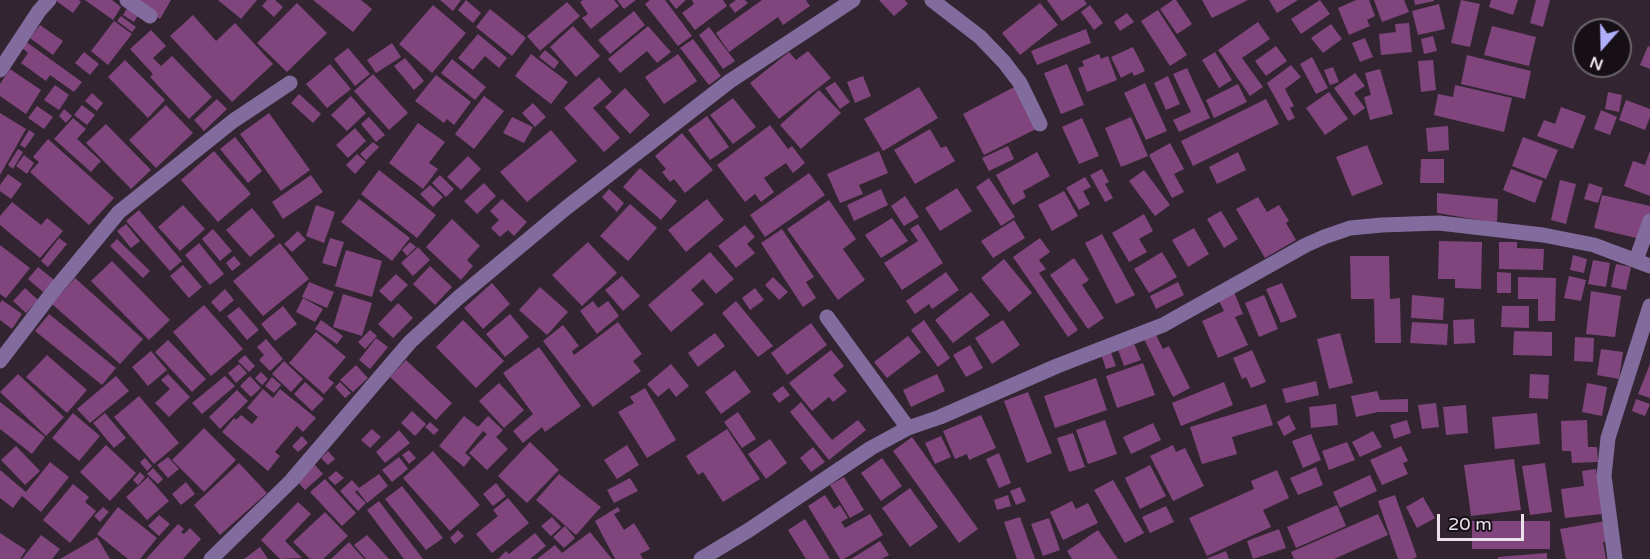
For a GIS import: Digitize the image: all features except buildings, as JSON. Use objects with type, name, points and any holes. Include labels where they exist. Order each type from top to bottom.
[{"type":"street","points":[[0,70],[39,11],[49,0]]},
{"type":"street","points":[[127,0],[150,16]]},
{"type":"street","points":[[211,559],[291,481],[410,342],[458,298],[566,208],[730,81],[853,0]]},
{"type":"street","points":[[932,0],[980,37],[1004,62],[1020,83],[1040,124]]},
{"type":"street","points":[[0,361],[52,293],[119,212],[233,120],[290,83]]},
{"type":"street","points":[[701,559],[749,530],[871,448],[908,429],[1163,325],[1324,237],[1350,228],[1439,223],[1543,235],[1594,245],[1643,263],[1650,221]]},
{"type":"street","points":[[1615,559],[1604,476],[1608,438],[1650,306]]},
{"type":"street","points":[[827,318],[908,429]]}]
